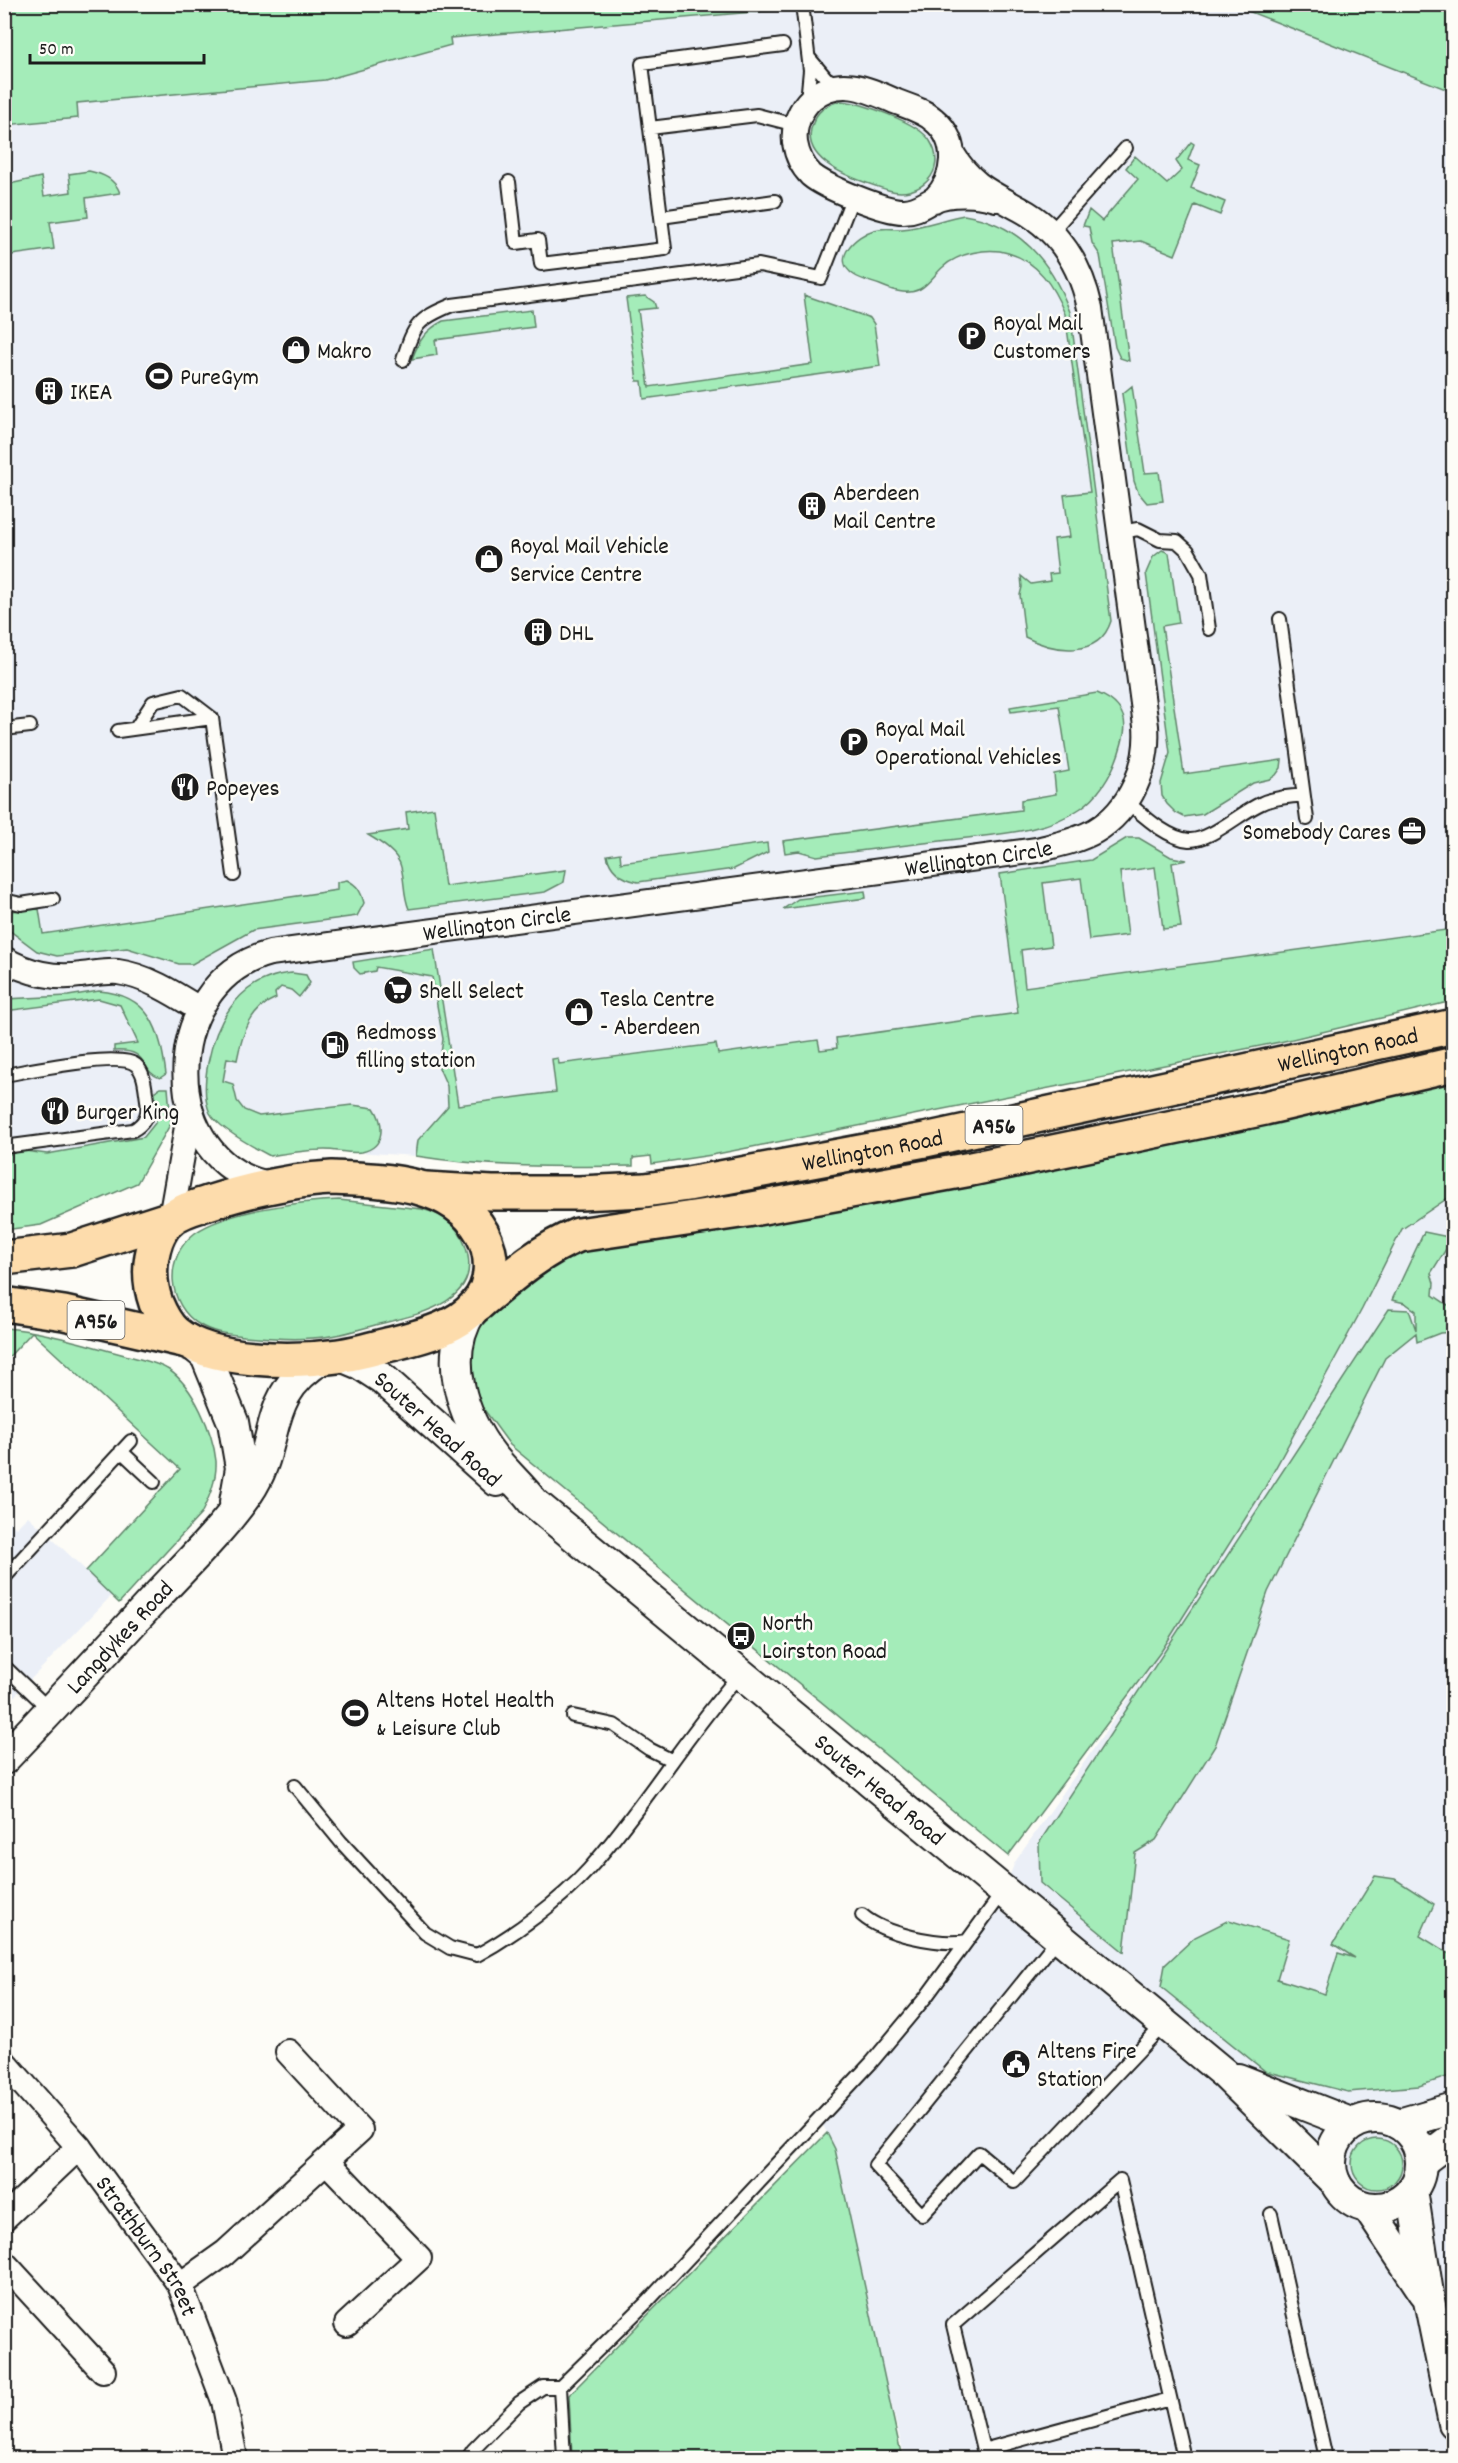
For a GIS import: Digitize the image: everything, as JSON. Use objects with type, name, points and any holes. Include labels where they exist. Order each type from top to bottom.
[{"type":"main road","name":"Wellington Road","points":[[426,1189],[492,1193],[579,1193],[645,1190],[688,1184],[925,1140],[1454,1026]]},
{"type":"main road","name":"Wellington Road","points":[[475,1307],[543,1253],[558,1243],[578,1235],[747,1210],[982,1167],[1265,1108],[1454,1064]]},
{"type":"main road","name":"A956","points":[[4,1258],[72,1250],[171,1218],[191,1208],[274,1185],[332,1178],[378,1181],[426,1189],[459,1207],[482,1233],[490,1256],[491,1269],[488,1284],[475,1307],[445,1327],[422,1336],[332,1357],[292,1359],[248,1357],[64,1313],[4,1304]]},
{"type":"main road","name":"A956","points":[[171,1218],[163,1228],[154,1247],[151,1283],[153,1294],[168,1327],[190,1342]]},
{"type":"street","points":[[839,85],[865,88],[928,115],[945,131],[953,155],[949,180],[934,200],[920,208],[903,211],[888,210],[824,184],[805,167],[795,143],[801,115],[822,91],[839,85]]},
{"type":"street","name":"Wellington Circle","points":[[274,1185],[247,1178],[225,1163],[201,1135],[190,1110],[187,1089],[191,1027],[199,1009],[215,986],[228,973],[253,958],[270,953],[1037,850],[1072,841],[1097,830],[1126,801],[1143,765],[1147,739],[1088,297],[1076,266],[1065,248],[1051,232],[1027,213],[1001,200],[972,180],[953,155]]},
{"type":"street","name":"Wellington Circle","points":[[934,200],[966,195],[1001,200]]},
{"type":"street","points":[[4,959],[25,969],[49,974],[71,976],[111,972],[130,975],[159,986],[199,1009]]},
{"type":"street","name":"Wellington Circle","points":[[171,1218],[190,1110]]},
{"type":"street","name":"Souter Head Road","points":[[475,1307],[462,1330],[458,1351],[458,1374],[463,1399],[481,1440],[534,1502],[1226,2075],[1335,2182]]},
{"type":"street","name":"Langdykes Road","points":[[190,1342],[206,1356],[213,1370],[229,1410],[238,1444],[241,1468],[231,1513]]},
{"type":"street","name":"Souter Head Road","points":[[332,1357],[360,1364],[375,1373],[494,1479],[512,1492],[534,1502]]},
{"type":"street","name":"Langdykes Road","points":[[4,1759],[195,1556],[231,1513],[255,1481],[276,1413],[286,1391],[302,1373],[332,1357]]},
{"type":"street","points":[[180,2285],[225,2253],[360,2130],[288,2052]]},
{"type":"street","name":"Strathburn Street","points":[[4,2062],[79,2147],[180,2285],[224,2401],[235,2458]]},
{"type":"street","name":"Souter Head Road","points":[[1226,2075],[1353,2124]]},
{"type":"street","points":[[1399,2124],[1454,2108]]},
{"type":"street","points":[[1368,2208],[1393,2205],[1412,2190],[1419,2177],[1421,2162],[1419,2147],[1399,2124],[1376,2118],[1353,2124],[1343,2133],[1332,2156],[1335,2182],[1349,2198],[1368,2208],[1429,2300]]},
{"type":"street","points":[[1421,2162],[1454,2137]]},
{"type":"street","points":[[4,2218],[79,2147]]},
{"type":"street","points":[[327,2162],[419,2258],[347,2325]]},
{"type":"street","points":[[1412,2190],[1429,2300],[1454,2423]]},
{"type":"street","points":[[4,2264],[103,2371]]},
{"type":"lane","points":[[650,128],[757,115],[801,115],[810,82],[802,4]]},
{"type":"lane","points":[[509,182],[516,243],[538,240],[541,264],[665,249],[642,64],[783,45]]},
{"type":"lane","points":[[809,57],[826,78],[839,85]]},
{"type":"lane","points":[[1051,232],[1126,148]]},
{"type":"lane","points":[[403,360],[418,324],[425,317],[452,305],[759,265],[821,278],[853,196]]},
{"type":"lane","points":[[661,217],[775,201]]},
{"type":"lane","points":[[1121,532],[1138,529],[1160,540],[1177,541],[1188,551],[1201,574],[1209,629]]},
{"type":"lane","points":[[1280,619],[1307,819]]},
{"type":"lane","points":[[136,728],[153,702],[182,695],[212,718],[234,875]]},
{"type":"lane","points":[[118,731],[212,718]]},
{"type":"lane","points":[[4,729],[30,726]]},
{"type":"lane","points":[[1126,801],[1160,828],[1190,840],[1204,836],[1260,803],[1303,795]]},
{"type":"lane","points":[[4,900],[21,904],[53,899]]},
{"type":"lane","points":[[4,1075],[121,1059],[137,1065],[144,1080],[148,1106],[142,1124],[126,1132],[4,1148]]},
{"type":"lane","points":[[4,1578],[131,1441]]},
{"type":"lane","points":[[121,1451],[154,1482]]},
{"type":"lane","points":[[4,1666],[50,1710]]},
{"type":"lane","points":[[295,1786],[341,1842],[425,1933],[450,1948],[477,1955],[534,1918],[588,1870],[689,1736],[741,1673]]},
{"type":"lane","points":[[573,1716],[614,1725],[649,1749],[671,1760]]},
{"type":"lane","points":[[468,2458],[519,2403],[543,2387],[560,2387],[647,2302],[834,2103],[919,2005],[1004,1890]]},
{"type":"lane","points":[[862,1915],[868,1920],[931,1942],[951,1944],[967,1941]]},
{"type":"lane","points":[[1060,1936],[875,2165],[922,2215],[979,2153],[1014,2182],[1164,2024]]},
{"type":"lane","points":[[1170,2399],[984,2454],[953,2325],[1120,2180],[1184,2458]]},
{"type":"lane","points":[[1271,2214],[1326,2458]]},
{"type":"lane","points":[[560,2387],[564,2458]]},
{"type":"shaded area","points":[[790,4],[1453,5],[1453,971],[449,1106],[418,1140],[416,1156],[325,1150],[298,1151],[270,1156],[232,1133],[211,1115],[171,1123],[137,1183],[30,1227],[5,1230],[5,110],[325,80],[451,45],[450,38],[480,5],[651,20],[790,9]]},
{"type":"shaded area","points":[[1453,1124],[1453,2458],[905,2458],[882,2367],[835,2149],[820,2119],[871,2063],[1004,1890],[1015,1862],[1167,1643]]},
{"type":"shaded area","points":[[28,1516],[112,1595],[5,1706],[4,1517],[16,1528]]},
{"type":"green space","points":[[5,4],[790,4],[790,9],[450,38],[451,45],[325,80],[77,103],[78,118],[5,125]]},
{"type":"green space","points":[[1233,5],[1453,5],[1453,92]]},
{"type":"green space","points":[[840,101],[861,105],[889,115],[915,127],[924,134],[935,152],[936,163],[928,180],[920,187],[910,191],[888,190],[847,175],[822,159],[814,149],[810,137],[813,123],[824,109]]},
{"type":"green space","points":[[1191,142],[1194,144],[1188,160],[1200,165],[1191,188],[1225,202],[1220,215],[1195,205],[1175,255],[1141,241],[1113,244],[1129,361],[1120,358],[1115,347],[1100,255],[1092,243],[1089,227],[1083,226],[1089,210],[1102,221],[1138,179],[1126,168],[1135,156],[1167,184],[1182,170],[1176,161]]},
{"type":"green space","points":[[89,171],[108,178],[120,193],[86,198],[88,217],[50,222],[54,249],[5,256],[5,185],[41,177],[44,196],[71,192],[69,174]]},
{"type":"green space","points":[[964,215],[1002,227],[1031,248],[1053,277],[1070,312],[1111,621],[1097,642],[1086,647],[1062,649],[1025,637],[1020,595],[1021,576],[1031,584],[1050,581],[1049,574],[1058,573],[1054,539],[1070,537],[1064,495],[1090,492],[1065,314],[1050,285],[1044,276],[1028,262],[1000,251],[974,252],[957,258],[943,267],[923,287],[910,292],[894,290],[860,278],[847,269],[844,262],[848,248],[853,242],[874,230],[910,228]]},
{"type":"green space","points":[[804,295],[870,318],[874,324],[880,366],[644,399],[642,381],[637,381],[626,298],[645,296],[654,302],[656,308],[638,310],[649,387],[813,364]]},
{"type":"green space","points":[[532,310],[534,327],[435,340],[437,355],[412,359],[424,336],[443,321]]},
{"type":"green space","points":[[1132,386],[1145,473],[1159,472],[1163,501],[1147,503],[1138,492],[1134,481],[1122,394]]},
{"type":"green space","points":[[1162,550],[1169,553],[1179,623],[1162,626],[1184,774],[1282,760],[1281,768],[1270,779],[1253,783],[1203,814],[1184,817],[1176,813],[1162,796],[1161,783],[1170,753],[1146,573],[1153,557]]},
{"type":"green space","points":[[1097,693],[1109,699],[1119,708],[1124,720],[1124,734],[1114,765],[1104,784],[1089,801],[1067,817],[1035,828],[1000,834],[817,856],[799,851],[785,853],[783,841],[1021,810],[1021,800],[1056,794],[1054,774],[1069,771],[1059,706],[1011,712],[1010,707]]},
{"type":"green space","points":[[434,808],[445,886],[566,870],[564,882],[545,892],[409,909],[399,862],[388,848],[368,835],[408,829],[406,812]]},
{"type":"green space","points":[[1127,838],[1139,838],[1171,857],[1187,860],[1172,863],[1181,927],[1163,929],[1155,867],[1120,872],[1128,935],[1089,940],[1081,878],[1043,883],[1051,946],[1021,950],[1025,987],[1453,929],[1453,1001],[1280,1042],[712,1155],[652,1164],[651,1156],[633,1158],[633,1166],[524,1166],[471,1163],[416,1156],[418,1140],[448,1106],[447,1086],[439,1068],[443,1039],[432,977],[376,967],[375,971],[360,974],[354,968],[353,962],[434,949],[458,1105],[556,1092],[552,1059],[558,1058],[559,1064],[716,1044],[718,1054],[818,1040],[820,1050],[837,1048],[836,1038],[1018,1013],[1000,874],[1091,860]]},
{"type":"green space","points":[[767,843],[768,852],[734,869],[638,882],[627,879],[614,870],[607,855],[620,853],[621,863]]},
{"type":"green space","points":[[347,880],[358,889],[364,903],[357,916],[253,930],[192,964],[179,964],[127,948],[57,956],[37,951],[5,927],[5,908],[10,911],[39,909],[43,934],[337,890],[337,882]]},
{"type":"green space","points":[[865,891],[866,898],[783,909],[798,899]]},
{"type":"green space","points":[[292,973],[306,975],[310,983],[299,997],[291,990],[281,987],[275,993],[276,998],[260,1008],[245,1032],[237,1060],[227,1058],[223,1081],[233,1084],[237,1101],[244,1110],[259,1116],[352,1105],[374,1108],[380,1120],[381,1134],[379,1140],[370,1149],[362,1152],[330,1150],[270,1156],[229,1131],[210,1113],[205,1082],[212,1046],[225,1015],[246,991],[259,982],[274,976]]},
{"type":"green space","points":[[99,991],[131,999],[150,1017],[160,1043],[166,1074],[160,1078],[153,1074],[134,1053],[114,1051],[114,1046],[138,1043],[120,1005],[99,999],[5,1011],[5,999],[68,996]]},
{"type":"green space","points":[[1453,1064],[1453,1198],[1448,1198],[1402,1229],[1362,1309],[1264,1489],[1162,1650],[1008,1856],[510,1445],[458,1374],[459,1340],[543,1253]]},
{"type":"green space","points":[[168,1088],[171,1123],[137,1183],[41,1225],[5,1230],[5,1154],[25,1151],[47,1154],[144,1137],[156,1122],[155,1091]]},
{"type":"green space","points":[[339,1200],[422,1209],[448,1221],[462,1238],[469,1264],[466,1280],[457,1293],[428,1310],[411,1316],[338,1335],[304,1339],[233,1335],[216,1331],[200,1325],[181,1306],[175,1293],[174,1267],[185,1243],[195,1233],[208,1225],[244,1213],[305,1202]]},
{"type":"green space","points":[[1424,1232],[1453,1238],[1431,1273],[1434,1283],[1433,1295],[1448,1305],[1453,1302],[1453,1332],[1440,1333],[1417,1342],[1416,1333],[1385,1358],[1268,1592],[1215,1746],[1156,1840],[1135,1853],[1124,1952],[1040,1883],[1039,1843],[1389,1309],[1409,1310],[1416,1330],[1416,1311],[1405,1303],[1392,1300]]},
{"type":"green space","points":[[5,1328],[35,1332],[63,1338],[164,1367],[178,1377],[186,1387],[194,1398],[206,1424],[214,1449],[216,1468],[212,1489],[204,1508],[119,1603],[86,1571],[180,1469],[32,1332],[5,1361]]},
{"type":"green space","points":[[1375,1876],[1395,1879],[1434,1904],[1420,1936],[1453,1956],[1453,2075],[1419,2086],[1348,2092],[1265,2071],[1161,1987],[1165,1965],[1195,1937],[1229,1920],[1289,1939],[1277,1979],[1325,1994],[1338,1953],[1355,1958],[1333,1944]]},
{"type":"green space","points":[[827,2133],[835,2149],[902,2458],[572,2458],[569,2395]]},
{"type":"green space","points":[[1372,2139],[1382,2139],[1395,2146],[1402,2159],[1402,2169],[1395,2182],[1382,2189],[1372,2189],[1363,2185],[1356,2178],[1352,2169],[1352,2159],[1356,2150],[1363,2143]]},
{"type":"waterway","points":[[423,4],[438,11]]},
{"type":"place","name":"Royal Mail Customers","points":[[972,336]]},
{"type":"place","name":"Makro","points":[[296,350]]},
{"type":"place","name":"PureGym","points":[[159,376]]},
{"type":"place","name":"IKEA","points":[[49,391]]},
{"type":"place","name":"Aberdeen Mail Centre","points":[[812,506]]},
{"type":"place","name":"Royal Mail Vehicle Service Centre","points":[[489,559]]},
{"type":"place","name":"DHL","points":[[538,632]]},
{"type":"place","name":"Royal Mail Operational Vehicles","points":[[854,742]]},
{"type":"place","name":"Popeyes","points":[[185,787]]},
{"type":"place","name":"Somebody Cares","points":[[1412,831]]},
{"type":"place","name":"Shell Select","points":[[398,990]]},
{"type":"place","name":"Tesla Centre - Aberdeen","points":[[579,1012]]},
{"type":"place","name":"Redmoss filling station","points":[[335,1045]]},
{"type":"place","name":"Burger King","points":[[55,1111]]},
{"type":"place","name":"North Loirston Road","points":[[741,1636]]},
{"type":"place","name":"Altens Hotel Health & Leisure Club","points":[[355,1713]]},
{"type":"place","name":"Altens Fire Station","points":[[1016,2064]]}]
